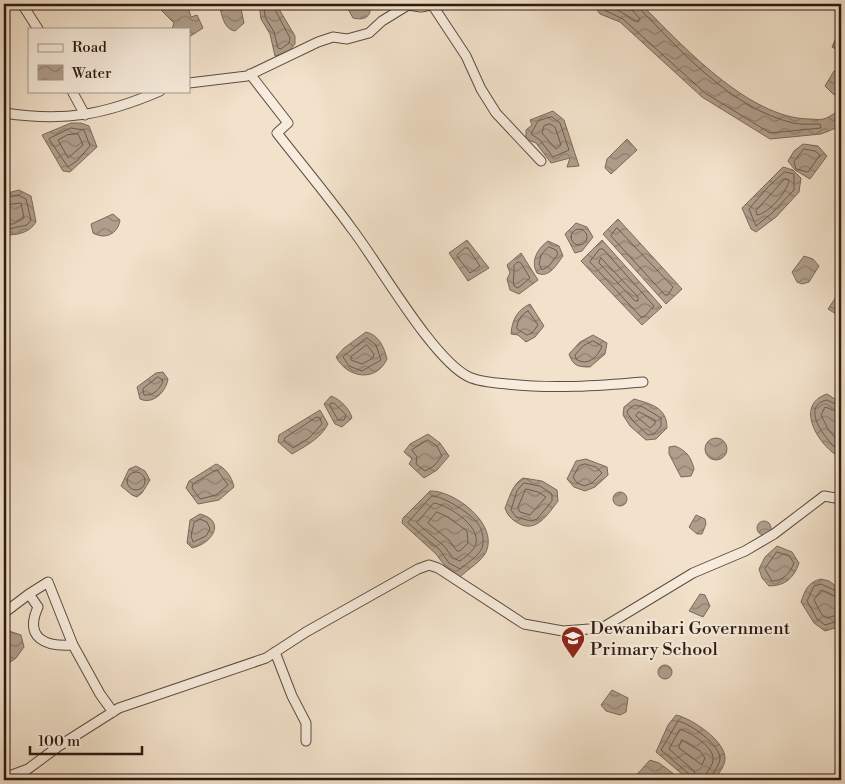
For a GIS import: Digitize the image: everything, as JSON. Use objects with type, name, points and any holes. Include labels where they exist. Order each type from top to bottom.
[{"type":"street","points":[[22,4],[37,28]]},
{"type":"street","points":[[190,83],[250,74],[333,37],[347,39],[369,33],[382,21],[408,6],[435,5],[466,56],[481,90],[496,113],[541,161]]},
{"type":"street","points":[[250,74],[288,123],[277,134],[352,228],[419,324],[450,363],[470,377],[491,382],[538,387],[597,386],[643,382]]},
{"type":"street","points":[[73,92],[85,115]]},
{"type":"street","points":[[4,113],[77,117],[127,105],[158,92]]},
{"type":"street","points":[[4,778],[28,769],[113,712],[266,658],[418,569],[429,565],[438,568],[524,624],[562,630],[602,628],[693,573],[745,551],[774,534],[824,496],[841,499]]},
{"type":"street","points":[[4,613],[48,582],[73,645],[100,694],[113,712]]},
{"type":"street","points":[[29,594],[38,607],[32,619],[33,628],[42,642],[52,646],[73,645]]},
{"type":"street","points":[[275,652],[292,696],[306,723],[306,741]]},
{"type":"water","points":[[187,4],[191,17],[197,15],[203,28],[190,36],[190,28],[172,28],[174,23],[161,10],[163,5]]},
{"type":"water","points":[[219,4],[240,4],[244,23],[235,31],[231,30],[225,24]]},
{"type":"water","points":[[259,4],[276,4],[295,36],[295,44],[289,51],[275,56],[270,34],[261,19]]},
{"type":"water","points":[[351,4],[369,4],[370,12],[367,17],[361,19],[353,18],[348,9]]},
{"type":"water","points":[[593,4],[641,4],[696,58],[740,93],[763,106],[786,115],[809,119],[822,119],[841,109],[841,126],[821,134],[770,139],[702,97],[620,22],[600,14]]},
{"type":"water","points":[[841,36],[841,52],[832,47],[835,40]]},
{"type":"water","points":[[834,71],[841,71],[841,97],[833,94],[825,86]]},
{"type":"water","points":[[553,111],[564,120],[579,166],[567,167],[570,158],[551,163],[536,143],[526,139],[526,130],[532,125],[530,120]]},
{"type":"water","points":[[71,123],[81,123],[89,126],[97,147],[70,172],[63,171],[42,135]]},
{"type":"water","points":[[627,139],[637,150],[611,174],[605,168],[607,159]]},
{"type":"water","points":[[803,144],[818,146],[827,156],[810,179],[795,170],[788,161],[794,151]]},
{"type":"water","points":[[783,167],[793,170],[801,178],[799,192],[776,217],[756,232],[751,229],[742,208]]},
{"type":"water","points":[[19,190],[31,196],[36,222],[23,233],[5,235],[4,194]]},
{"type":"water","points":[[113,214],[120,220],[114,232],[106,236],[93,233],[91,224]]},
{"type":"water","points":[[618,219],[682,289],[666,304],[603,234]]},
{"type":"water","points":[[576,223],[587,227],[593,237],[582,251],[575,253],[565,234]]},
{"type":"water","points":[[467,240],[489,268],[468,281],[449,253]]},
{"type":"water","points":[[602,240],[662,307],[642,325],[581,261]]},
{"type":"water","points":[[548,241],[559,246],[563,256],[549,272],[545,274],[537,273],[534,264],[536,255]]},
{"type":"water","points":[[521,253],[538,280],[519,294],[510,290],[507,279],[510,273],[507,265]]},
{"type":"water","points":[[804,256],[813,259],[819,266],[809,282],[802,284],[797,282],[792,272]]},
{"type":"water","points":[[841,296],[841,317],[828,309],[836,297]]},
{"type":"water","points":[[530,304],[544,326],[535,337],[526,342],[518,335],[511,334],[516,316]]},
{"type":"water","points":[[366,332],[378,339],[387,359],[376,372],[362,375],[347,370],[336,357],[344,348]]},
{"type":"water","points":[[593,335],[607,343],[605,354],[590,367],[576,365],[569,354],[580,342]]},
{"type":"water","points":[[163,372],[168,379],[162,393],[154,399],[140,399],[137,387],[156,373]]},
{"type":"water","points":[[827,394],[841,403],[841,458],[825,445],[813,426],[812,407],[817,399]]},
{"type":"water","points":[[331,396],[338,399],[351,415],[352,418],[342,427],[335,424],[324,404]]},
{"type":"water","points":[[634,399],[652,405],[661,411],[664,416],[667,428],[656,439],[646,440],[630,426],[623,415],[624,407]]},
{"type":"water","points":[[320,410],[328,424],[313,441],[292,454],[278,442],[279,435]]},
{"type":"water","points":[[428,434],[440,443],[449,456],[437,470],[424,478],[409,464],[412,459],[404,452],[410,444]]},
{"type":"water","points":[[716,438],[724,441],[727,449],[724,457],[716,460],[708,457],[705,449],[708,441]]},
{"type":"water","points":[[675,446],[683,450],[690,458],[694,469],[691,476],[681,477],[669,454],[669,447]]},
{"type":"water","points":[[586,459],[607,467],[608,475],[595,487],[585,491],[574,487],[567,479],[576,461]]},
{"type":"water","points":[[216,464],[228,473],[234,487],[219,500],[198,504],[186,488],[189,481]]},
{"type":"water","points":[[136,466],[145,471],[150,480],[142,493],[137,497],[121,486],[129,469]]},
{"type":"water","points":[[523,478],[542,481],[557,490],[558,501],[541,521],[530,526],[518,523],[508,515],[505,508],[514,487]]},
{"type":"water","points":[[430,491],[440,492],[462,502],[480,520],[486,531],[488,541],[486,552],[478,562],[460,577],[445,566],[436,554],[402,523],[403,518]]},
{"type":"water","points":[[617,492],[623,492],[627,499],[623,506],[617,506],[613,502],[613,496]]},
{"type":"water","points":[[200,514],[208,517],[213,522],[214,532],[205,542],[192,548],[187,543],[190,520]]},
{"type":"water","points":[[696,515],[705,519],[706,524],[702,534],[697,534],[689,527]]},
{"type":"water","points":[[761,521],[767,521],[771,528],[767,535],[761,535],[757,531],[757,525]]},
{"type":"water","points":[[777,546],[792,552],[799,563],[792,577],[780,585],[769,586],[762,578],[759,569],[765,557]]},
{"type":"water","points":[[821,579],[829,581],[841,590],[841,623],[835,628],[825,631],[814,623],[801,602],[808,587],[813,582]]},
{"type":"water","points":[[700,594],[705,595],[710,606],[703,617],[689,611]]},
{"type":"water","points":[[9,631],[21,635],[24,647],[16,658],[9,663],[4,661],[4,634]]},
{"type":"water","points":[[662,665],[668,665],[672,672],[668,679],[662,679],[658,675],[658,669]]},
{"type":"water","points":[[612,690],[628,698],[626,712],[620,715],[606,711],[601,705]]},
{"type":"water","points":[[676,715],[698,725],[720,745],[724,752],[725,762],[715,780],[689,780],[656,752],[668,725]]},
{"type":"water","points":[[650,760],[659,763],[682,780],[632,780]]},
{"type":"place","name":"Dewanibari Government Primary School","points":[[573,659]]}]
